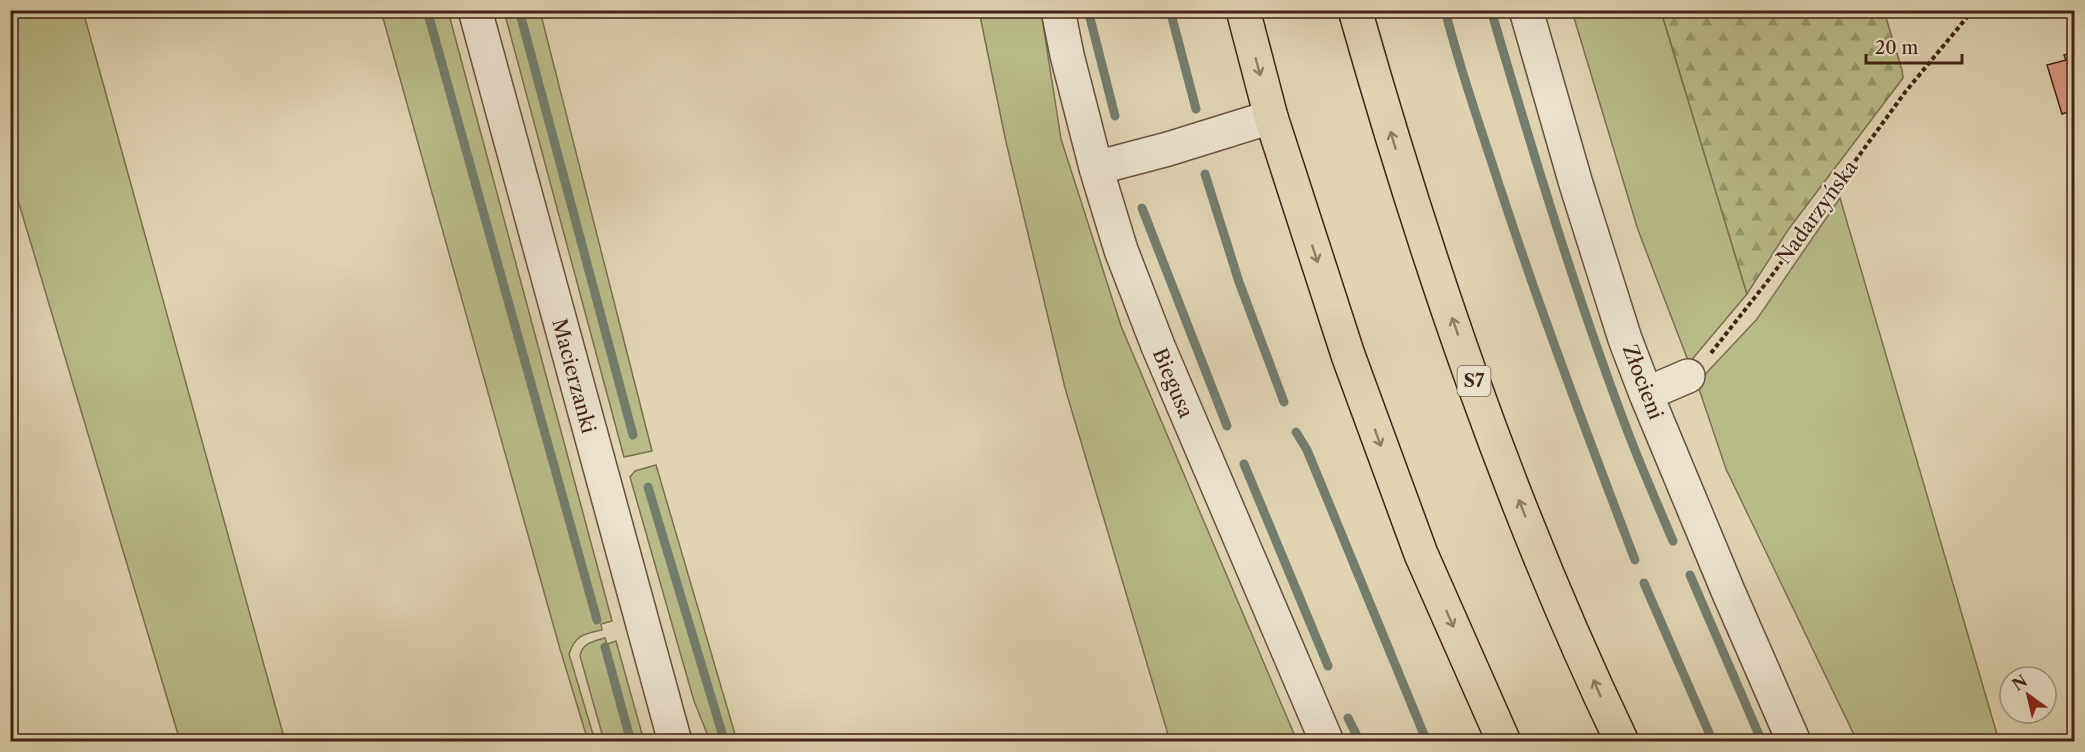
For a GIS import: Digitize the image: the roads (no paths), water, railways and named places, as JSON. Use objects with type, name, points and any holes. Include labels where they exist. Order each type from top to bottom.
[{"type":"highway","points":[[1243,10],[1271,117],[1348,355],[1421,554],[1504,741]]},
{"type":"highway","name":"S7","points":[[1355,10],[1398,157],[1489,424],[1538,550],[1601,699],[1622,741]]},
{"type":"street","name":"Macierzanki","points":[[475,10],[675,741]]},
{"type":"street","name":"Biegusa","points":[[1058,10],[1096,168],[1121,250],[1158,346],[1327,741]]},
{"type":"street","name":"Złocieni","points":[[1526,10],[1576,184],[1625,339],[1728,591],[1794,741]]},
{"type":"street","points":[[1096,168],[1271,117]]},
{"type":"street","points":[[1646,394],[1688,376]]},
{"type":"waterway","points":[[427,10],[597,620]]},
{"type":"waterway","points":[[519,10],[633,435]]},
{"type":"waterway","points":[[1088,10],[1115,116]]},
{"type":"waterway","points":[[1170,10],[1196,109]]},
{"type":"waterway","points":[[1445,10],[1467,87],[1525,263],[1635,560]]},
{"type":"waterway","points":[[1491,10],[1539,171],[1591,330],[1629,435],[1673,541]]},
{"type":"waterway","points":[[1205,174],[1239,282],[1284,402]]},
{"type":"waterway","points":[[1142,208],[1227,426]]},
{"type":"waterway","points":[[1296,432],[1307,450],[1427,742]]},
{"type":"waterway","points":[[1244,464],[1328,666]]},
{"type":"waterway","points":[[648,487],[722,733]]},
{"type":"waterway","points":[[1690,575],[1762,742]]},
{"type":"waterway","points":[[1644,583],[1713,742]]},
{"type":"waterway","points":[[605,647],[631,742]]},
{"type":"waterway","points":[[1348,718],[1360,742]]}]
